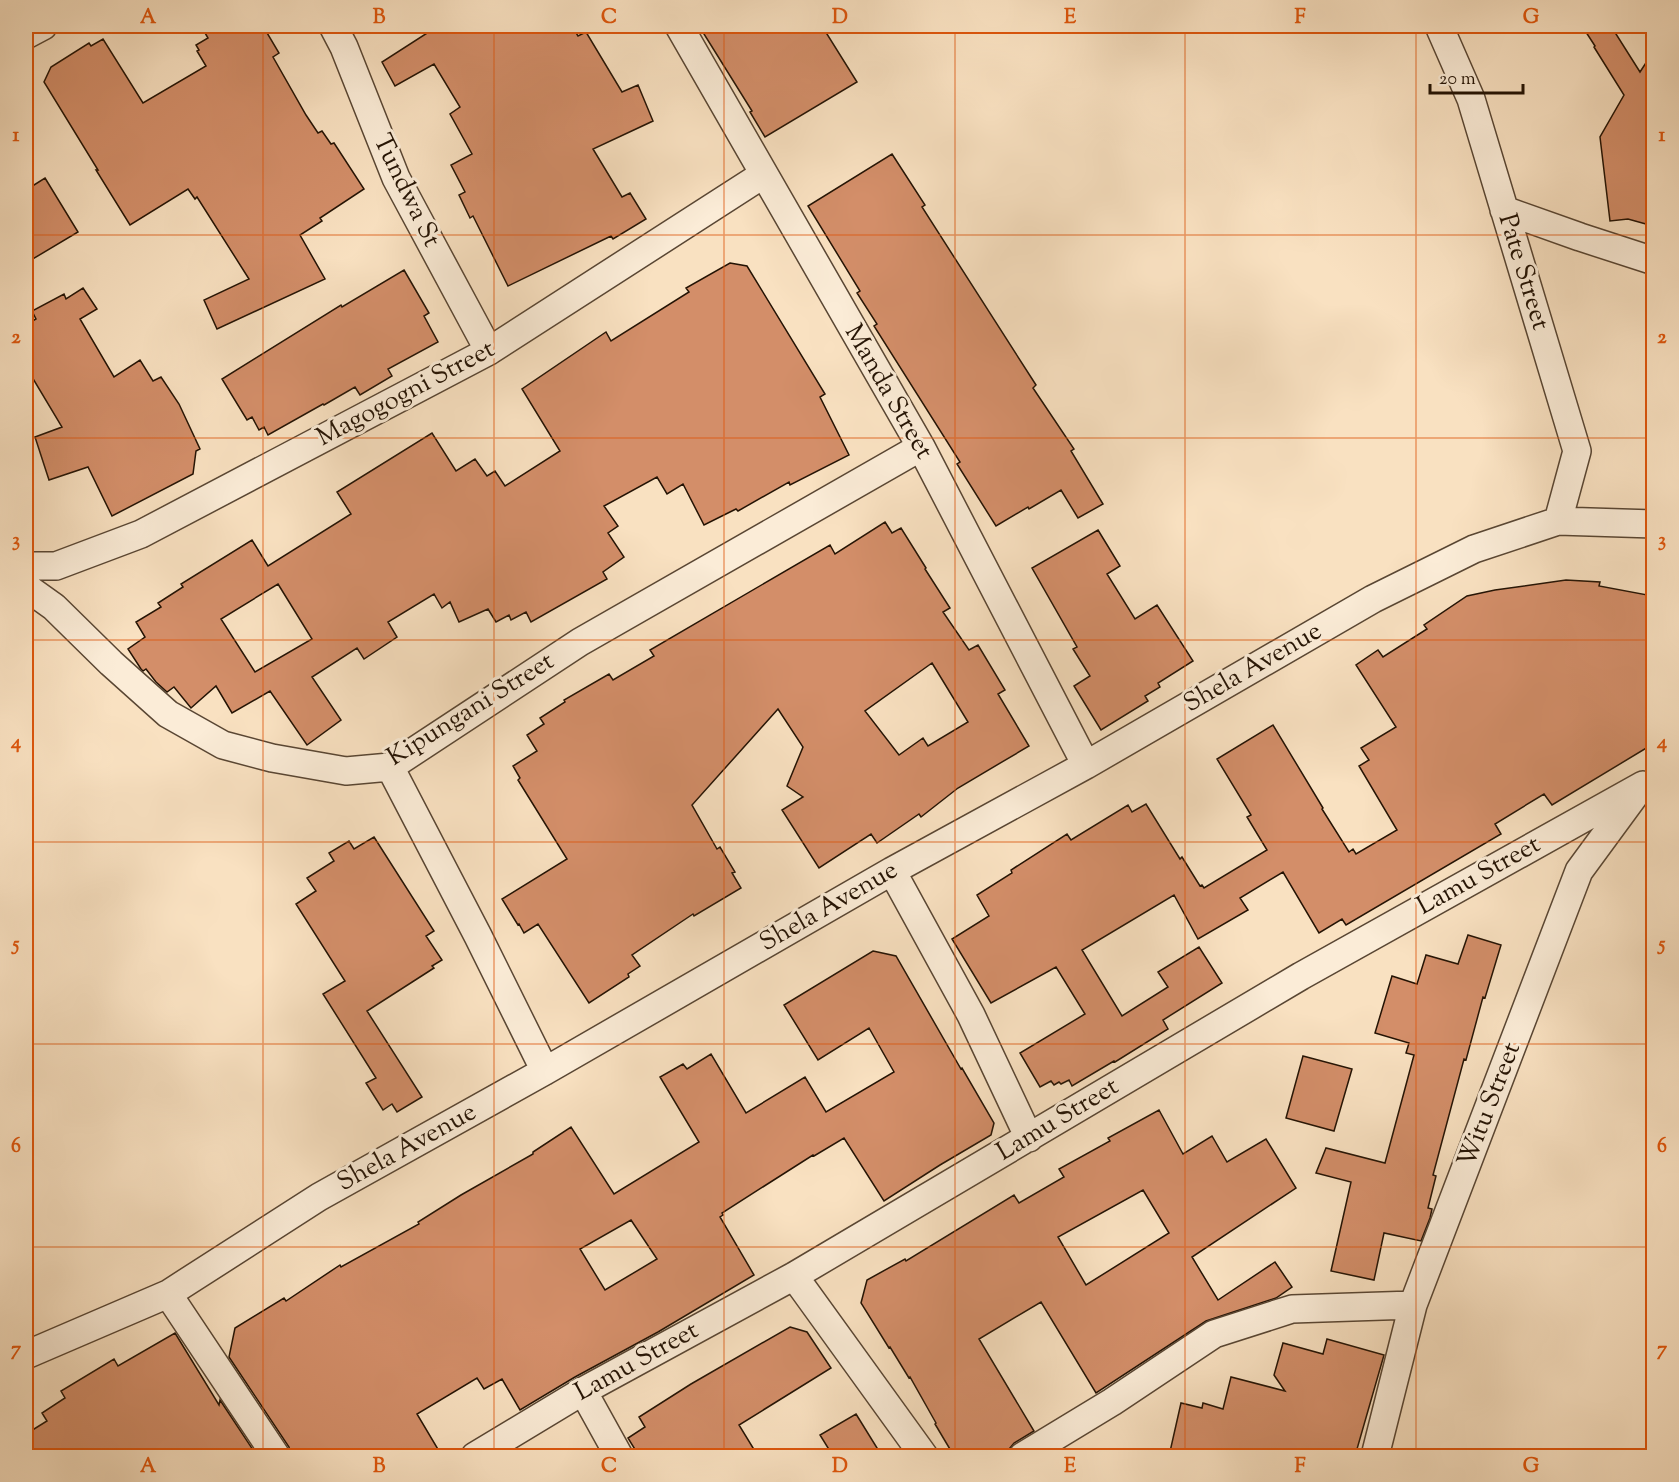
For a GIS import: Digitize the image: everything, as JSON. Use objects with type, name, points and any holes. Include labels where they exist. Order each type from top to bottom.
[{"type":"street","points":[[26,35],[43,26]]},
{"type":"street","name":"Tundwa St","points":[[333,26],[344,47],[396,178],[489,351]]},
{"type":"street","name":"Manda Street","points":[[679,26],[921,447],[1086,765]]},
{"type":"street","name":"Pate Street","points":[[1439,26],[1471,99],[1577,451],[1558,521]]},
{"type":"street","name":"Magogogni Street","points":[[26,566],[56,566],[141,534],[489,351],[764,174]]},
{"type":"street","points":[[1504,210],[1653,261]]},
{"type":"street","name":"Kipungani Street","points":[[26,587],[54,607],[111,663],[168,714],[223,745],[272,758],[346,771],[390,766],[580,642],[921,447]]},
{"type":"street","name":"Shela Avenue","points":[[26,1355],[168,1294],[319,1197],[545,1071],[892,871],[1086,765],[1373,599],[1474,549],[1558,521],[1653,524]]},
{"type":"street","points":[[390,766],[545,1071]]},
{"type":"street","name":"Lamu Street","points":[[475,1456],[583,1391],[795,1276],[1301,976],[1648,782]]},
{"type":"street","name":"Witu Street","points":[[1375,1456],[1413,1305],[1579,871],[1648,782]]},
{"type":"street","points":[[892,871],[971,1015],[1029,1138]]},
{"type":"street","points":[[795,1276],[924,1456]]},
{"type":"street","points":[[168,1294],[276,1456]]},
{"type":"street","points":[[1023,1456],[1214,1334],[1292,1309],[1413,1305]]},
{"type":"street","points":[[583,1391],[619,1456]]},
{"type":"building","points":[[201,26],[263,26],[279,53],[273,57],[306,115],[318,133],[322,131],[331,144],[334,143],[364,189],[320,218],[322,221],[300,235],[325,279],[217,329],[204,300],[249,279],[197,197],[195,199],[188,189],[130,225],[44,82],[51,67],[89,43],[91,46],[103,39],[143,103],[206,66],[196,45],[208,38]]},
{"type":"building","points":[[438,26],[572,26],[578,36],[586,32],[622,92],[638,85],[653,121],[593,149],[622,197],[630,193],[646,219],[613,239],[611,236],[508,286],[473,216],[470,218],[459,195],[465,192],[451,165],[472,154],[450,114],[460,107],[434,64],[395,86],[382,62]]},
{"type":"building","points":[[699,26],[822,26],[857,82],[765,137],[750,112],[752,111]]},
{"type":"building","points":[[1582,26],[1611,26],[1640,72],[1653,52],[1653,226],[1628,219],[1610,221],[1600,137],[1624,95]]},
{"type":"building","points":[[892,154],[925,205],[922,207],[1036,385],[1033,388],[1074,449],[1071,451],[1103,504],[1078,518],[1061,490],[996,526],[957,464],[960,462],[874,326],[877,324],[857,293],[860,291],[808,206]]},
{"type":"building","points":[[45,178],[78,232],[26,263],[26,190]]},
{"type":"building","points":[[730,263],[747,266],[825,394],[820,397],[849,455],[790,485],[789,482],[738,511],[736,509],[704,525],[683,484],[667,494],[657,477],[604,506],[618,526],[608,533],[624,557],[603,572],[607,579],[531,622],[526,612],[511,620],[509,615],[496,622],[488,609],[459,622],[450,602],[442,608],[434,594],[388,622],[397,637],[364,659],[357,648],[312,677],[341,720],[307,745],[270,691],[232,713],[216,686],[191,708],[174,687],[167,692],[146,669],[143,671],[141,669],[128,649],[145,637],[136,622],[161,607],[158,603],[183,587],[181,584],[252,540],[268,566],[351,514],[337,492],[432,433],[456,471],[475,459],[487,476],[495,471],[505,486],[560,451],[522,389],[606,332],[611,341],[689,292],[686,288]],"holes":[[[278,584],[312,639],[255,672],[221,619]]]},
{"type":"building","points":[[404,270],[429,313],[424,316],[438,342],[388,369],[392,376],[360,395],[355,387],[268,435],[264,427],[259,430],[252,417],[247,420],[222,379],[341,305],[342,307]]},
{"type":"building","points":[[83,288],[97,309],[80,319],[114,377],[140,360],[153,381],[161,377],[179,404],[200,449],[196,451],[193,474],[112,516],[88,467],[49,480],[35,437],[62,427],[26,367],[26,325],[36,319],[32,311],[64,294],[66,299]]},
{"type":"building","points":[[885,522],[892,533],[901,528],[950,608],[943,612],[969,650],[978,645],[1005,690],[998,694],[1029,746],[958,788],[921,817],[919,814],[877,843],[871,834],[819,868],[782,810],[803,797],[787,786],[803,747],[778,709],[692,805],[717,849],[720,847],[735,872],[732,873],[741,888],[694,916],[693,914],[632,955],[640,966],[628,974],[629,977],[589,1003],[538,924],[524,933],[502,899],[567,859],[518,780],[520,778],[513,766],[537,751],[527,735],[544,724],[540,718],[565,702],[564,700],[609,674],[613,680],[654,656],[650,650],[830,545],[835,554]],"holes":[[[932,663],[968,722],[928,746],[923,738],[899,755],[865,711]]]},
{"type":"building","points":[[1098,530],[1120,566],[1107,574],[1135,619],[1157,605],[1193,661],[1158,683],[1160,687],[1145,696],[1148,701],[1101,730],[1074,686],[1090,676],[1073,649],[1077,647],[1032,568]]},
{"type":"building","points":[[1566,580],[1600,582],[1599,586],[1653,596],[1653,744],[1552,805],[1544,794],[1495,824],[1501,834],[1346,925],[1342,919],[1319,933],[1283,872],[1240,898],[1248,910],[1198,939],[1174,895],[1082,950],[1122,1016],[1168,987],[1158,972],[1199,947],[1222,983],[1163,1020],[1168,1029],[1115,1062],[1072,1086],[1069,1080],[1054,1085],[1051,1081],[1040,1087],[1020,1053],[1085,1014],[1056,967],[991,1003],[952,939],[989,916],[977,895],[1067,834],[1071,840],[1128,805],[1132,812],[1146,804],[1180,859],[1182,857],[1200,886],[1204,888],[1267,850],[1247,817],[1251,815],[1217,759],[1273,725],[1349,852],[1353,849],[1356,854],[1397,830],[1359,766],[1369,760],[1361,748],[1396,727],[1356,665],[1378,650],[1383,657],[1427,629],[1424,625],[1467,596]]},
{"type":"building","points":[[374,837],[434,931],[426,936],[442,960],[432,966],[434,968],[367,1011],[422,1097],[397,1112],[392,1104],[383,1110],[366,1083],[376,1078],[323,994],[345,981],[296,904],[316,891],[307,878],[334,861],[329,853],[349,841],[354,849]]},
{"type":"building","points":[[1468,935],[1501,945],[1485,998],[1483,997],[1466,1060],[1464,1059],[1433,1175],[1436,1176],[1428,1208],[1432,1209],[1421,1241],[1384,1233],[1374,1280],[1331,1271],[1351,1182],[1316,1173],[1326,1148],[1385,1163],[1414,1055],[1406,1053],[1409,1043],[1375,1033],[1392,976],[1417,984],[1426,955],[1458,964]]},
{"type":"building","points":[[873,951],[896,956],[994,1123],[991,1135],[884,1201],[844,1138],[813,1155],[722,1213],[720,1217],[754,1275],[520,1410],[502,1379],[484,1389],[477,1378],[417,1414],[442,1456],[291,1456],[289,1447],[229,1357],[235,1328],[284,1298],[286,1301],[340,1265],[341,1267],[419,1224],[418,1222],[461,1195],[533,1154],[571,1127],[614,1194],[699,1142],[660,1077],[683,1064],[687,1069],[711,1054],[746,1113],[805,1077],[826,1112],[894,1072],[869,1028],[818,1060],[784,1005]],"holes":[[[631,1220],[657,1259],[605,1290],[580,1249]]]},
{"type":"building","points":[[1303,1056],[1352,1069],[1334,1131],[1286,1118]]},
{"type":"building","points":[[1159,1110],[1183,1154],[1212,1136],[1227,1162],[1266,1139],[1296,1188],[1192,1257],[1218,1300],[1275,1262],[1292,1287],[1276,1298],[1206,1321],[1096,1393],[1041,1302],[979,1339],[1034,1431],[1014,1443],[1007,1456],[954,1456],[910,1377],[861,1303],[867,1280],[905,1259],[906,1261],[1014,1195],[1019,1203],[1064,1177],[1059,1169],[1110,1141],[1108,1138]],"holes":[[[1143,1190],[1169,1233],[1086,1285],[1058,1237]]]},
{"type":"building","points":[[790,1327],[807,1332],[831,1368],[739,1425],[758,1456],[639,1456],[628,1438],[645,1427],[639,1417]]},
{"type":"building","points":[[175,1333],[219,1405],[220,1400],[257,1456],[35,1456],[26,1440],[26,1434],[47,1421],[42,1413],[65,1398],[61,1391],[114,1359],[118,1366]]},
{"type":"building","points":[[1327,1339],[1384,1355],[1355,1456],[1169,1456],[1181,1403],[1202,1408],[1203,1403],[1223,1409],[1231,1377],[1285,1391],[1274,1375],[1283,1343],[1323,1354]]},
{"type":"building","points":[[856,1414],[882,1456],[833,1456],[820,1435]]}]
